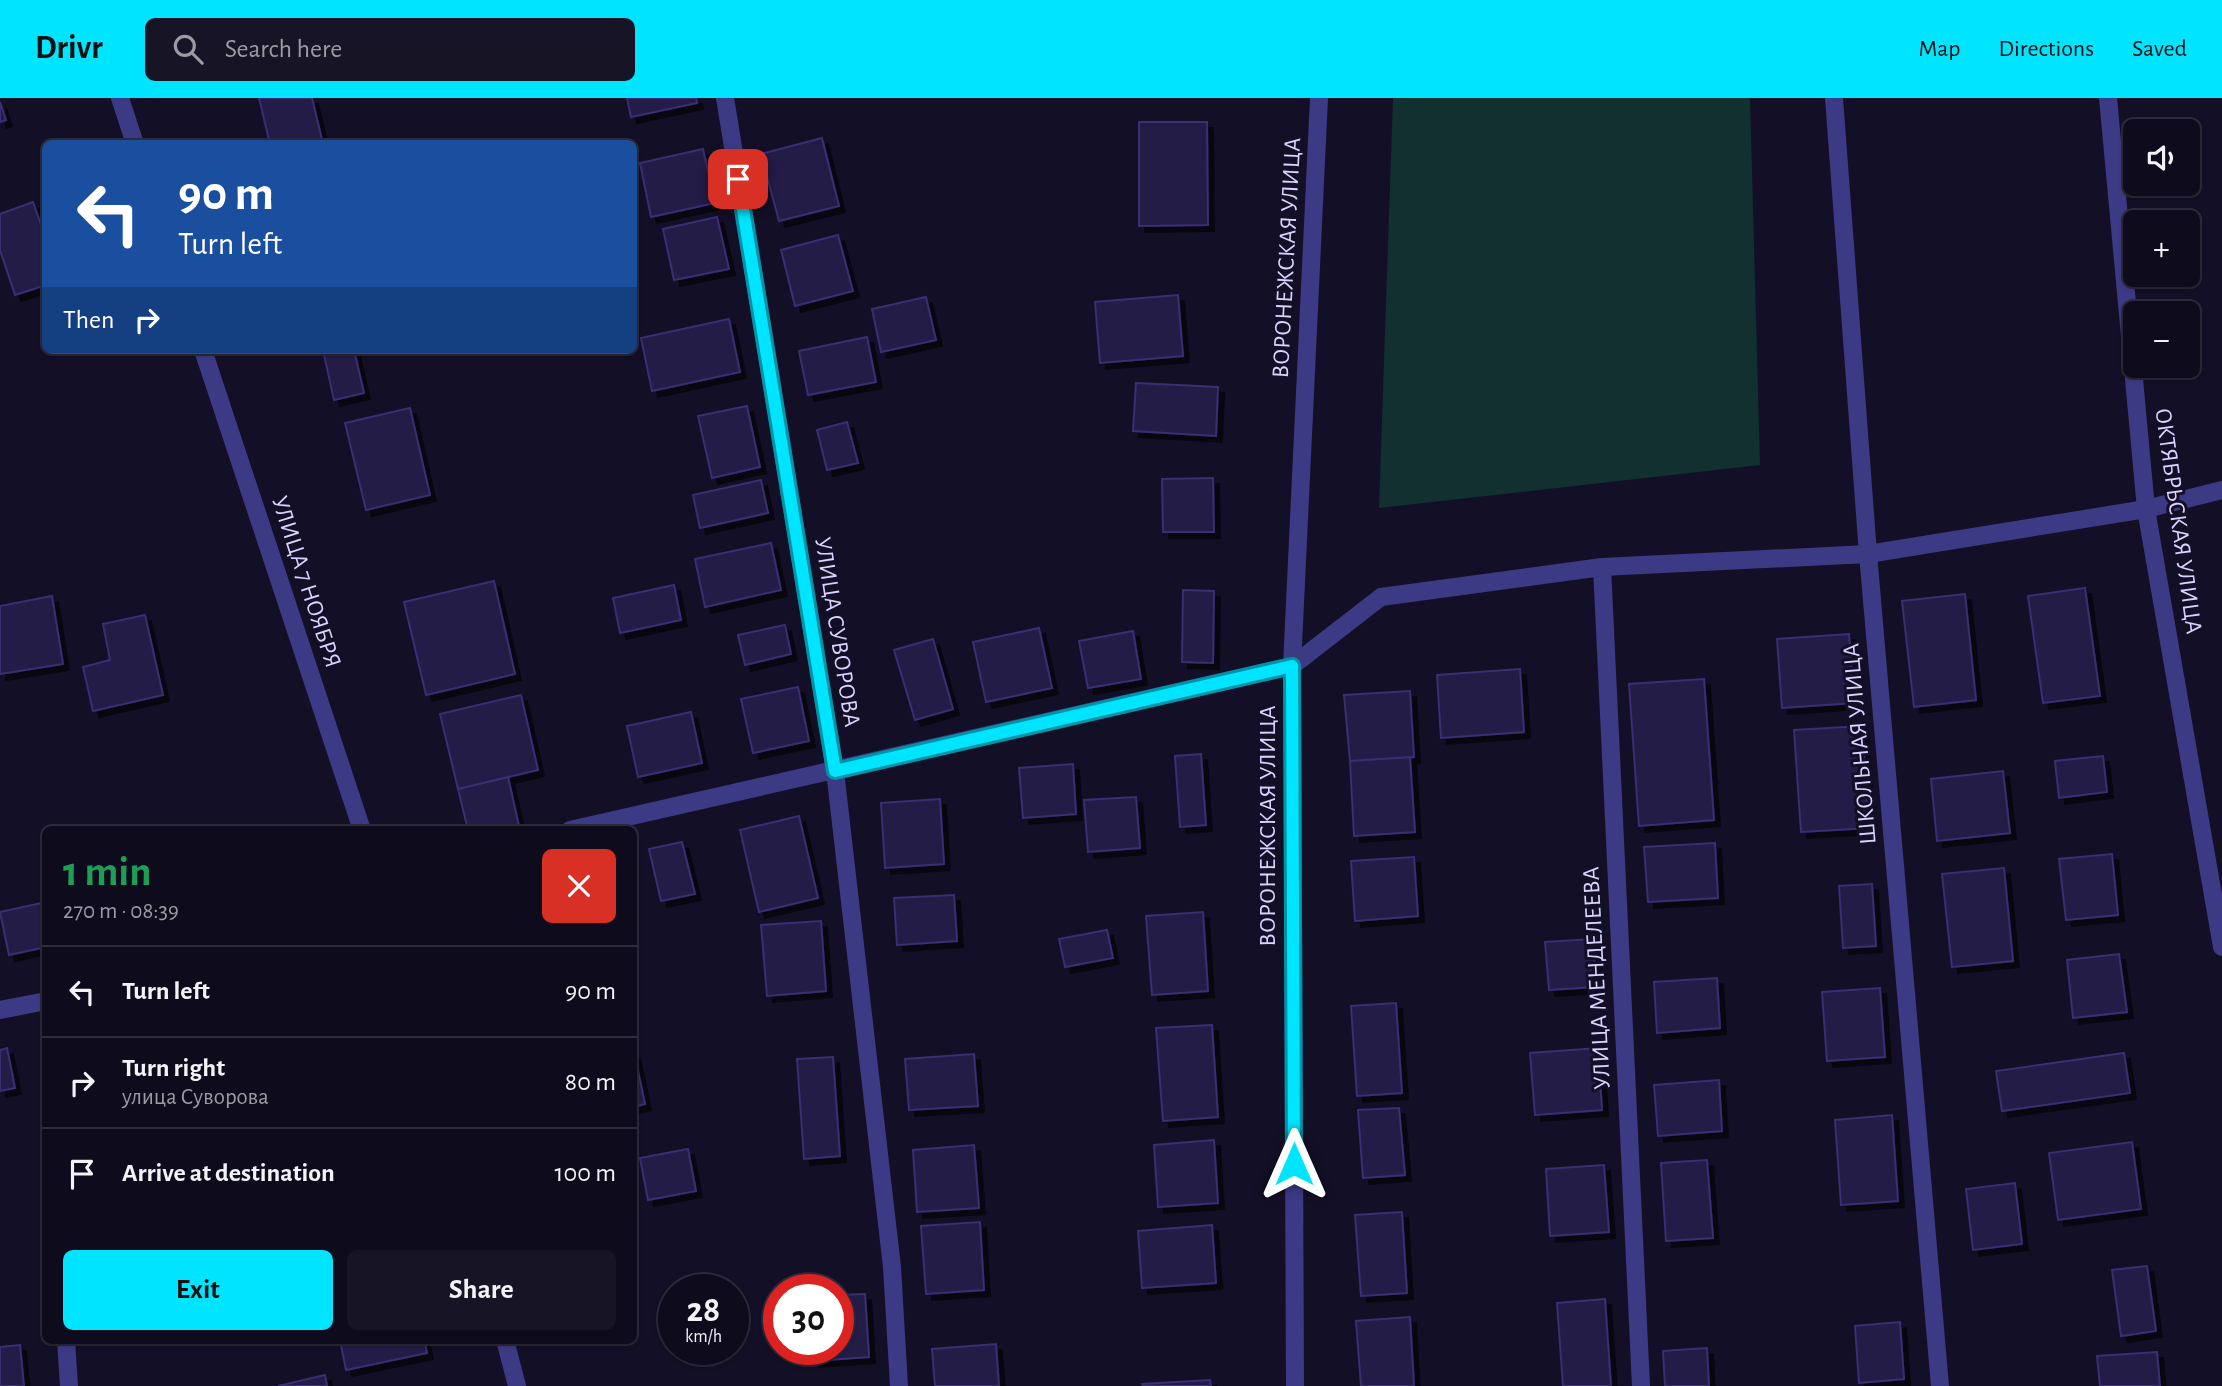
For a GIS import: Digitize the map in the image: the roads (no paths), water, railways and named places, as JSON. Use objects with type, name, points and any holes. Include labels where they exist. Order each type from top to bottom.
[{"type":"street","points":[[120,98],[134,140]]},
{"type":"street","name":"УЛИЦА СУВОРОВА","points":[[725,98],[835,771],[891,1267],[899,1386]]},
{"type":"street","name":"ВОРОНЕЖСКАЯ УЛИЦА","points":[[1295,1386],[1292,666],[1319,98]]},
{"type":"street","name":"ШКОЛЬНАЯ УЛИЦА","points":[[1834,98],[1868,554],[1940,1386]]},
{"type":"street","name":"ОКТЯБРЬСКАЯ УЛИЦА","points":[[2108,98],[2146,509],[2222,947]]},
{"type":"street","name":"УЛИЦА 7 НОЯБРЯ","points":[[204,354],[361,826]]},
{"type":"street","points":[[588,826],[1292,666],[1381,597],[1602,567],[1868,554],[2146,509],[2222,490]]},
{"type":"street","name":"УЛИЦА МЕНДЕЛЕЕВА","points":[[1602,567],[1641,1386]]},
{"type":"street","points":[[0,1010],[42,1006]]},
{"type":"street","points":[[66,1344],[69,1386]]},
{"type":"street","points":[[506,1344],[517,1386]]}]
